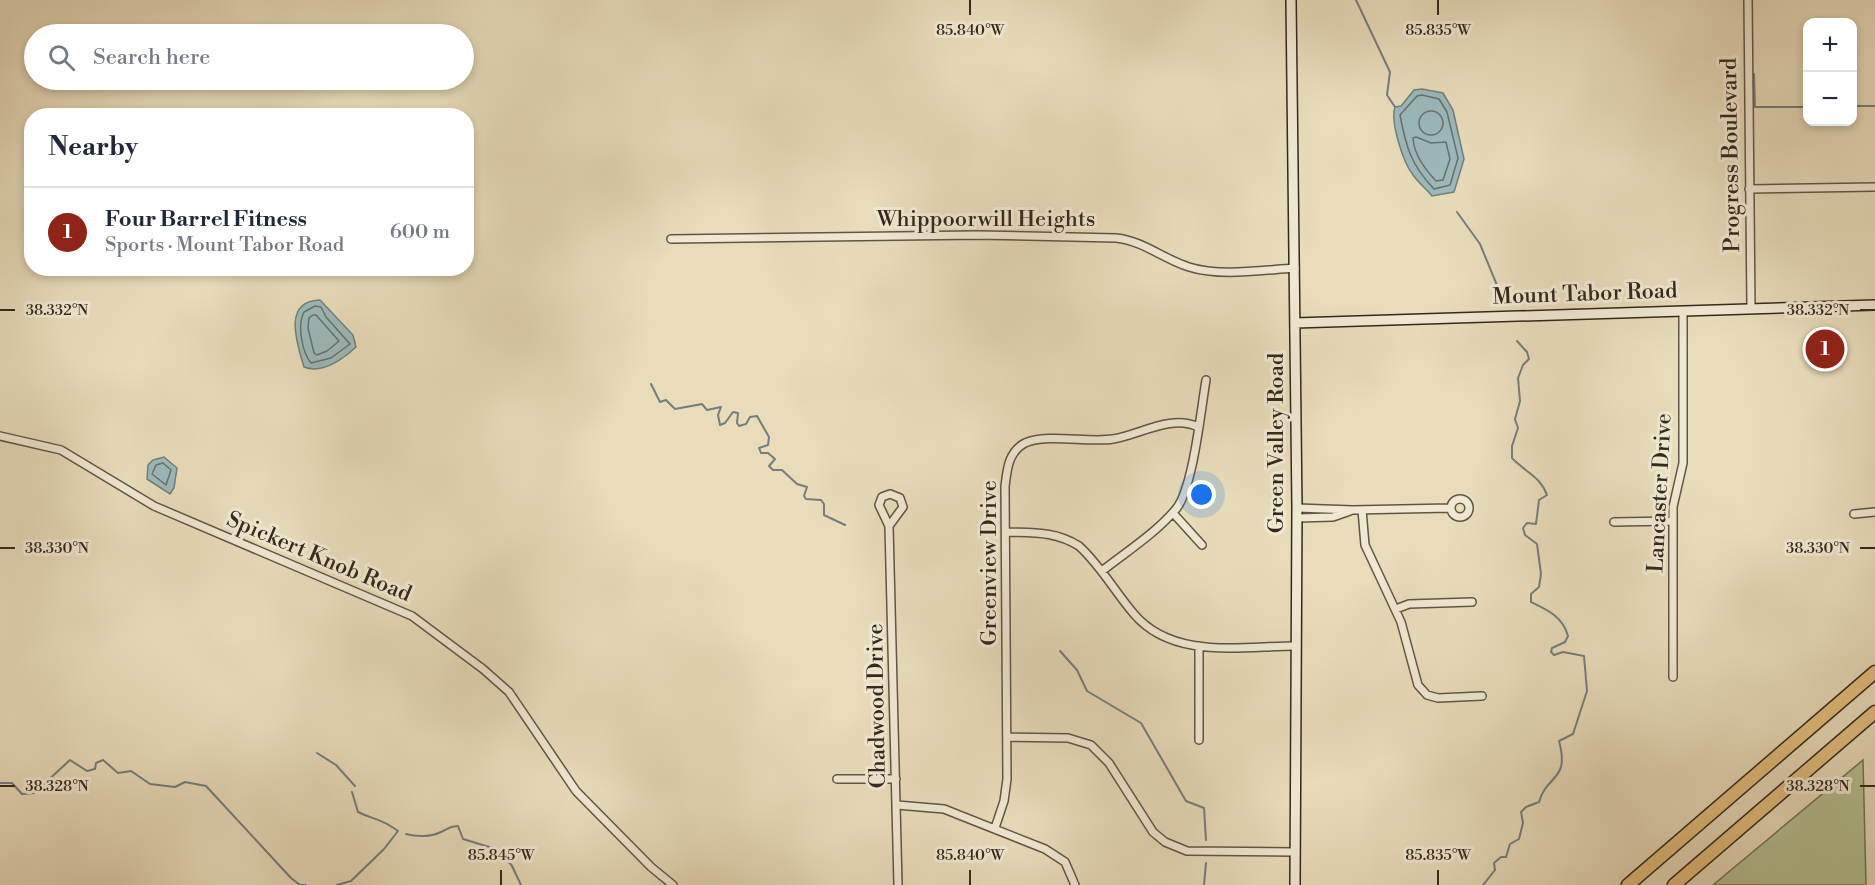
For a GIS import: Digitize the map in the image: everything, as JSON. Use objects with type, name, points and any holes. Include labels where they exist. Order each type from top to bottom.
[{"type":"highway","points":[[1628,885],[1875,672]]},
{"type":"highway","points":[[1674,885],[1875,712]]},
{"type":"street","name":"Green Valley Road","points":[[1291,0],[1297,513],[1294,885]]},
{"type":"street","name":"Progress Boulevard","points":[[1748,0],[1751,309]]},
{"type":"street","points":[[1749,189],[1875,187]]},
{"type":"street","name":"Whippoorwill Heights","points":[[670,239],[978,235],[1116,238],[1139,242],[1179,263],[1199,270],[1295,268]]},
{"type":"street","name":"Mount Tabor Road","points":[[1295,323],[1875,305]]},
{"type":"street","name":"Lancaster Drive","points":[[1673,677],[1674,521],[1676,489],[1683,463],[1683,311]]},
{"type":"street","points":[[1102,572],[1173,513],[1181,502],[1187,484],[1206,380]]},
{"type":"street","name":"Greenview Drive","points":[[995,828],[1006,795],[1006,469],[1013,454],[1024,444],[1039,440],[1104,440],[1171,424],[1198,427]]},
{"type":"street","name":"Spickert Knob Road","points":[[0,436],[61,450],[154,506],[380,600],[417,620],[483,669],[509,692],[576,791],[651,867],[673,885]]},
{"type":"street","name":"Chadwood Drive","points":[[890,526],[903,507],[900,498],[890,494],[882,497],[879,505],[890,526],[898,885]]},
{"type":"street","points":[[1297,513],[1333,517],[1353,510],[1450,508]]},
{"type":"street","points":[[1362,510],[1367,552],[1396,609],[1416,679],[1422,690],[1438,698],[1482,696]]},
{"type":"street","points":[[1854,514],[1875,512]]},
{"type":"street","points":[[1173,513],[1202,545]]},
{"type":"street","points":[[1614,522],[1674,521]]},
{"type":"street","points":[[1006,532],[1046,532],[1066,538],[1085,552],[1133,614],[1148,628],[1175,642],[1199,646],[1295,646]]},
{"type":"street","points":[[1396,609],[1409,604],[1472,602]]},
{"type":"street","points":[[1199,646],[1199,740]]},
{"type":"street","points":[[1007,737],[1068,738],[1084,741],[1098,749],[1153,832],[1172,846],[1187,851],[1294,852]]},
{"type":"street","points":[[837,779],[896,779]]},
{"type":"street","points":[[897,805],[944,809],[995,828],[1060,857],[1070,868],[1075,885]]},
{"type":"green space","points":[[1863,760],[1866,885],[1713,885]]},
{"type":"water","points":[[1422,89],[1443,93],[1453,110],[1464,159],[1454,192],[1432,196],[1409,169],[1398,142],[1394,122],[1395,107],[1401,106],[1414,90]]},
{"type":"water","points":[[320,300],[353,335],[356,347],[332,364],[311,369],[304,367],[298,347],[296,315],[300,308],[308,302]]},
{"type":"water","points":[[164,457],[177,468],[174,488],[170,494],[147,479],[148,465],[153,460]]},
{"type":"waterway","points":[[1356,0],[1390,72],[1387,95],[1395,107]]},
{"type":"waterway","points":[[1754,74],[1755,107],[1803,107]]},
{"type":"waterway","points":[[1857,106],[1875,106]]},
{"type":"waterway","points":[[1457,212],[1480,244],[1501,295]]},
{"type":"waterway","points":[[1483,885],[1495,870],[1494,863],[1501,857],[1506,857],[1510,844],[1519,839],[1523,823],[1521,812],[1526,807],[1539,802],[1547,786],[1560,770],[1562,754],[1559,741],[1573,734],[1587,691],[1584,656],[1563,652],[1554,655],[1551,652],[1552,648],[1565,642],[1568,636],[1566,629],[1554,615],[1531,602],[1531,594],[1539,587],[1541,574],[1537,544],[1525,535],[1523,528],[1527,523],[1536,524],[1539,500],[1547,495],[1540,483],[1512,458],[1512,446],[1518,428],[1515,419],[1520,401],[1518,378],[1523,365],[1529,359],[1527,352],[1517,341]]},
{"type":"waterway","points":[[651,384],[660,402],[666,400],[675,409],[702,404],[707,410],[721,407],[718,415],[720,425],[725,423],[733,412],[738,413],[739,426],[746,424],[750,417],[757,416],[769,437],[768,445],[759,448],[761,453],[768,453],[775,459],[769,466],[773,470],[782,470],[797,484],[807,487],[804,496],[806,499],[821,500],[824,504],[824,515],[845,525]]},
{"type":"waterway","points":[[1060,651],[1077,670],[1087,691],[1141,723],[1186,801],[1204,808],[1206,840]]},
{"type":"waterway","points":[[317,753],[336,765],[355,786]]},
{"type":"waterway","points":[[0,783],[12,783],[22,794],[34,793],[70,760],[87,771],[95,769],[96,763],[103,760],[118,773],[131,771],[150,784],[175,787],[185,782],[206,786],[291,878],[300,885],[306,885]]},
{"type":"waterway","points":[[337,885],[351,881],[384,849],[398,831],[382,821],[358,812],[352,792]]},
{"type":"waterway","points":[[406,834],[428,836],[458,826],[463,839],[499,850],[512,866],[521,885]]},
{"type":"waterway","points":[[1204,885],[1206,863]]},
{"type":"place","name":"Four Barrel Fitness","points":[[1825,349]]}]
